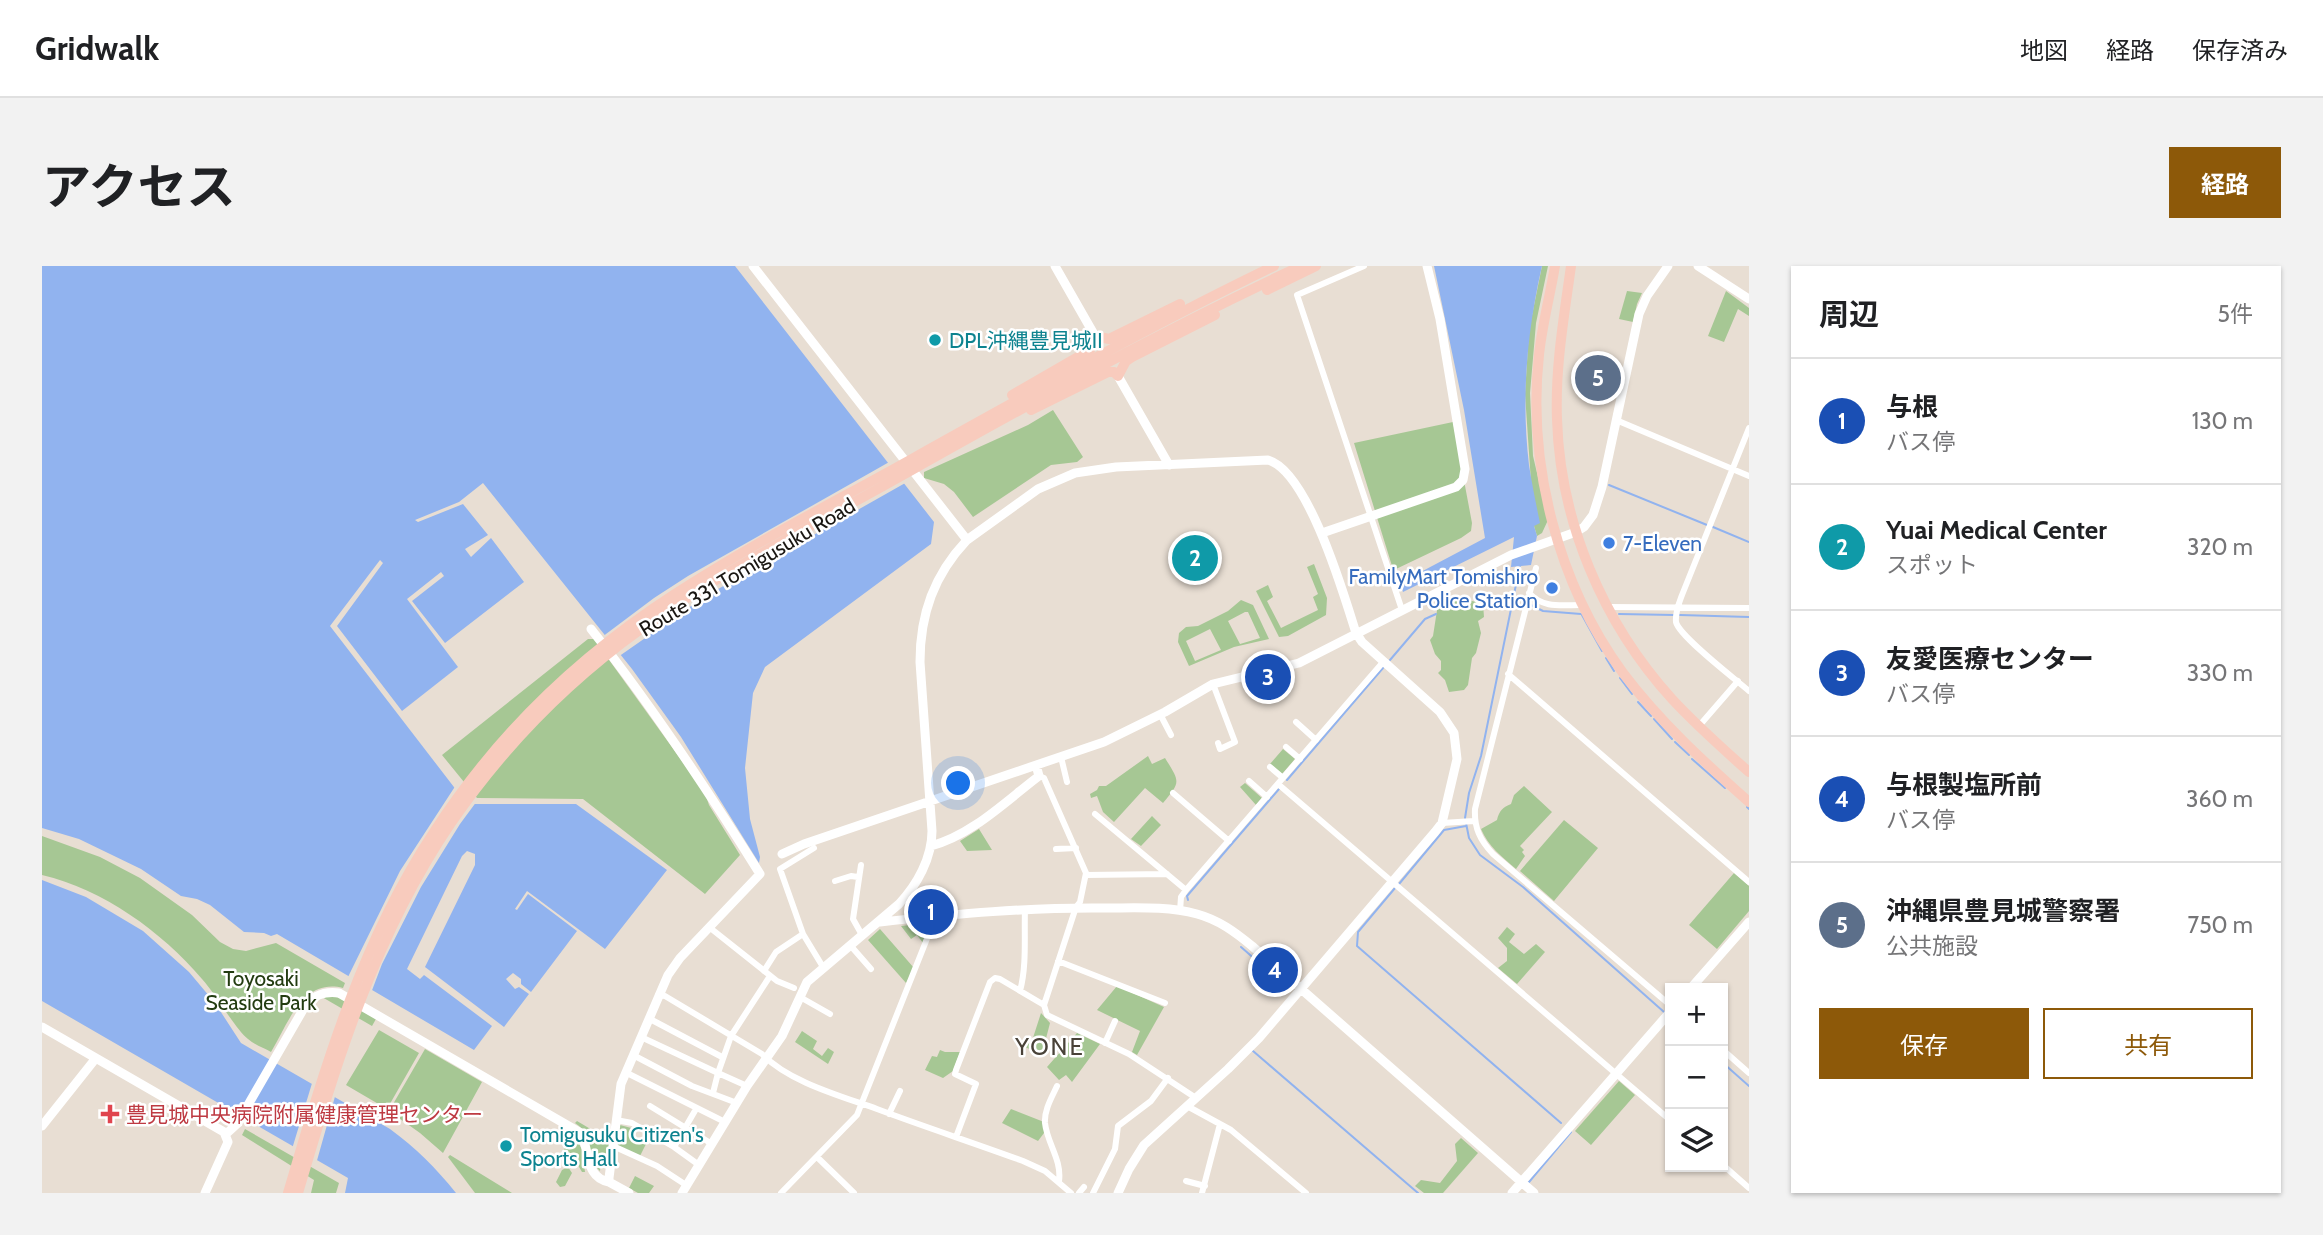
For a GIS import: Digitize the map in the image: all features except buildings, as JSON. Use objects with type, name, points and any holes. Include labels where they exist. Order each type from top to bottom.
[{"type":"highway","name":"Route 331 Tomigusuku Road","points":[[298,1193],[350,1025],[382,944],[413,883],[441,839],[499,760],[550,705],[639,630],[708,585],[915,463],[998,409],[1223,289],[1274,266]]},
{"type":"highway","name":"Route 331 Tomigusuku Road","points":[[288,1193],[329,1056],[358,976],[404,880],[427,842],[490,755],[553,688],[637,620],[702,576],[915,463],[1002,421],[1154,337],[1301,266]]},
{"type":"highway","points":[[1002,421],[1045,405],[1108,372],[1114,372],[1118,376],[1126,361],[1132,357],[1316,266]]},
{"type":"highway","points":[[1555,266],[1539,355],[1536,421],[1542,476],[1558,540],[1584,604],[1609,652],[1639,693],[1695,753],[1749,803]]},
{"type":"highway","points":[[1571,266],[1558,364],[1557,418],[1562,471],[1576,532],[1591,573],[1608,607],[1642,661],[1671,698],[1749,772]]},
{"type":"highway","points":[[998,409],[1020,389],[1090,350],[1095,336],[1109,339],[1179,304],[1223,289]]},
{"type":"street","points":[[1055,266],[1095,336]]},
{"type":"street","points":[[1364,266],[1297,295],[1402,610]]},
{"type":"street","points":[[1322,533],[1456,487],[1465,475],[1440,319],[1427,266]]},
{"type":"street","points":[[782,855],[804,844],[1121,735],[1213,684],[1289,667],[1511,555],[1558,540],[1584,527],[1593,515],[1639,314],[1647,296],[1668,266]]},
{"type":"street","points":[[1698,266],[1749,299]]},
{"type":"street","points":[[756,267],[967,540]]},
{"type":"street","points":[[1118,376],[1169,465]]},
{"type":"street","points":[[1616,420],[1749,475]]},
{"type":"street","points":[[1749,428],[1677,609],[1676,620],[1683,634],[1749,691]]},
{"type":"street","points":[[613,1146],[657,1166],[684,1189],[747,1086],[782,1036],[807,982],[880,922],[899,904],[916,881],[931,846],[920,662],[922,622],[940,575],[967,540],[1038,489],[1063,476],[1102,468],[1272,461],[1284,469],[1322,533],[1356,633],[1362,642],[1440,712],[1454,733],[1457,759],[1442,823],[1259,1038],[1144,1144],[1118,1193]]},
{"type":"street","points":[[1536,568],[1474,821],[1483,843],[1493,853],[1665,1001]]},
{"type":"street","points":[[1528,595],[1548,606],[1584,604]]},
{"type":"street","points":[[1608,607],[1749,608]]},
{"type":"street","points":[[591,629],[658,717],[707,788],[760,874],[673,966],[658,995],[621,1084],[610,1182]]},
{"type":"street","points":[[1180,911],[1181,897],[1186,890],[1384,661]]},
{"type":"street","points":[[1508,674],[1749,882]]},
{"type":"street","points":[[1699,726],[1738,681]]},
{"type":"street","points":[[1213,684],[1235,742],[1220,749],[1218,743]]},
{"type":"street","points":[[1160,714],[1171,734]]},
{"type":"street","points":[[1296,722],[1317,740]]},
{"type":"street","points":[[1286,747],[1300,760]]},
{"type":"street","points":[[1061,757],[1067,782]]},
{"type":"street","points":[[1036,765],[1086,875],[1080,902],[1076,907],[1044,1004],[1047,1015],[1129,1054],[1196,1098]]},
{"type":"street","points":[[1270,767],[1281,781],[1392,882],[1665,1115]]},
{"type":"street","points":[[931,846],[947,841],[968,829],[1040,776]]},
{"type":"street","points":[[1249,781],[1267,797]]},
{"type":"street","points":[[1173,793],[1229,841]]},
{"type":"street","points":[[1095,814],[1186,890]]},
{"type":"street","points":[[1442,823],[1474,821]]},
{"type":"street","points":[[814,848],[780,869],[803,934],[823,967]]},
{"type":"street","points":[[1056,849],[1076,848]]},
{"type":"street","points":[[861,865],[853,919],[862,935]]},
{"type":"street","points":[[1086,875],[1167,874]]},
{"type":"street","points":[[835,881],[851,876],[859,877]]},
{"type":"street","points":[[899,904],[909,914],[918,918]]},
{"type":"street","points":[[880,922],[1076,907],[1180,911],[1197,914],[1226,926],[1534,1193]]},
{"type":"street","points":[[1020,991],[1025,961],[1025,909]]},
{"type":"street","points":[[781,1193],[857,1115],[936,916]]},
{"type":"street","points":[[1695,983],[1749,922]]},
{"type":"street","points":[[709,927],[767,973],[794,988]]},
{"type":"street","points":[[713,1093],[731,1035],[776,952],[803,934]]},
{"type":"street","points":[[850,944],[871,969]]},
{"type":"street","points":[[769,945],[776,952]]},
{"type":"street","points":[[1058,961],[1165,1003]]},
{"type":"street","points":[[956,1137],[976,1084],[955,1074],[990,982],[995,978],[1000,979],[1044,1004]]},
{"type":"street","points":[[226,1134],[240,1118],[310,1000],[322,993],[339,993],[579,1132],[585,1142],[588,1163],[592,1170],[601,1180],[629,1193]]},
{"type":"street","points":[[658,995],[665,996],[811,1084],[1023,1161],[1045,1171],[1072,1193]]},
{"type":"street","points":[[800,997],[830,1014]]},
{"type":"street","points":[[1512,1193],[1665,1018]]},
{"type":"street","points":[[650,1019],[722,1057]]},
{"type":"street","points":[[1105,1043],[1115,1021]]},
{"type":"street","points":[[42,1027],[226,1134],[228,1142],[205,1193]]},
{"type":"street","points":[[641,1037],[747,1086]]},
{"type":"street","points":[[1728,1054],[1749,1073]]},
{"type":"street","points":[[633,1055],[692,1086],[737,1103]]},
{"type":"street","points":[[42,1126],[96,1058]]},
{"type":"street","points":[[625,1072],[725,1122]]},
{"type":"street","points":[[1093,1193],[1115,1149],[1118,1126],[1151,1101],[1168,1078]]},
{"type":"street","points":[[1056,1086],[1045,1123],[1058,1163],[1059,1181]]},
{"type":"street","points":[[890,1114],[900,1091]]},
{"type":"street","points":[[650,1106],[712,1144]]},
{"type":"street","points":[[1187,1106],[1239,1137],[1306,1193]]},
{"type":"street","points":[[674,1147],[696,1109]]},
{"type":"street","points":[[616,1120],[632,1123],[699,1165]]},
{"type":"street","points":[[1185,1181],[1204,1190],[1220,1124]]},
{"type":"street","points":[[817,1157],[854,1193]]},
{"type":"street","points":[[1728,1169],[1749,1188]]},
{"type":"green space","points":[[1542,266],[1548,266],[1536,323],[1530,393],[1533,456],[1548,520],[1542,533],[1537,536],[1534,526],[1525,394],[1529,330]]},
{"type":"green space","points":[[1627,291],[1642,293],[1633,322],[1619,319]]},
{"type":"green space","points":[[1726,291],[1749,308],[1749,316],[1738,309],[1724,342],[1708,336]]},
{"type":"green space","points":[[1053,410],[1083,457],[1077,462],[1051,465],[973,517],[954,492],[944,484],[924,478],[924,472],[1028,425]]},
{"type":"green space","points":[[1453,422],[1472,523],[1471,531],[1396,569],[1392,566],[1354,443]]},
{"type":"green space","points":[[1314,564],[1327,598],[1326,615],[1288,636],[1279,637],[1256,591],[1268,585],[1273,597],[1267,601],[1281,628],[1318,610],[1313,597],[1318,594],[1307,567]]},
{"type":"green space","points":[[1454,596],[1483,604],[1484,617],[1478,621],[1481,633],[1472,658],[1468,685],[1464,690],[1449,692],[1445,680],[1438,673],[1441,670],[1441,661],[1430,640],[1438,604]]},
{"type":"green space","points":[[1241,600],[1253,605],[1269,639],[1234,647],[1189,666],[1178,642],[1179,633],[1186,627],[1198,626],[1228,611]],"holes":[[[1248,612],[1260,638],[1240,644],[1228,621]],[[1210,629],[1221,650],[1195,661],[1186,641]]]},
{"type":"green space","points":[[588,639],[594,639],[705,793],[709,805],[740,855],[705,894],[583,799],[477,798],[442,755]]},
{"type":"green space","points":[[1283,749],[1295,759],[1282,774],[1270,764]]},
{"type":"green space","points":[[1148,756],[1152,764],[1165,758],[1176,777],[1173,790],[1163,803],[1145,788],[1114,822],[1103,812],[1097,796],[1091,798],[1090,794]]},
{"type":"green space","points":[[1245,783],[1262,798],[1256,805],[1240,787]]},
{"type":"green space","points":[[1524,786],[1552,812],[1520,846],[1525,856],[1516,869],[1491,846],[1481,829],[1497,820],[1502,810],[1511,804],[1514,795]]},
{"type":"green space","points":[[1152,816],[1161,825],[1141,846],[1131,839]]},
{"type":"green space","points":[[1564,820],[1598,848],[1554,901],[1520,871]]},
{"type":"green space","points":[[979,829],[992,850],[967,851],[960,841]]},
{"type":"green space","name":"Toyosaki Seaside Park","points":[[42,836],[100,857],[140,878],[192,915],[220,942],[233,949],[246,951],[276,943],[345,983],[343,988],[329,987],[307,996],[290,1017],[271,1052],[243,1034],[186,961],[150,929],[87,891],[42,875]]},
{"type":"green space","points":[[1734,873],[1749,886],[1749,911],[1717,949],[1689,925]]},
{"type":"green space","points":[[929,923],[923,943],[917,935],[911,939],[901,926]]},
{"type":"green space","points":[[1507,927],[1515,934],[1509,942],[1524,954],[1536,944],[1545,952],[1517,984],[1498,968],[1507,961],[1507,948],[1498,938]]},
{"type":"green space","points":[[880,929],[914,968],[906,983],[868,940]]},
{"type":"green space","points":[[1117,986],[1164,1007],[1137,1055],[1132,1052],[1140,1031],[1097,1010]]},
{"type":"green space","points":[[332,996],[376,1019],[372,1026],[322,997]]},
{"type":"green space","points":[[1041,1013],[1050,1023],[1042,1054],[1015,1043],[1017,1038],[1031,1044]]},
{"type":"green space","points":[[379,1030],[419,1053],[387,1109],[346,1085]]},
{"type":"green space","points":[[802,1031],[817,1041],[813,1049],[822,1056],[828,1048],[834,1052],[828,1064],[795,1042]]},
{"type":"green space","points":[[1077,1033],[1100,1044],[1072,1082],[1066,1075],[1059,1080],[1047,1067]]},
{"type":"green space","points":[[425,1049],[482,1082],[443,1153],[389,1111]]},
{"type":"green space","points":[[940,1050],[960,1052],[953,1071],[943,1078],[925,1070],[932,1056],[937,1057]]},
{"type":"green space","points":[[1619,1081],[1635,1095],[1591,1145],[1575,1131]]},
{"type":"green space","points":[[1011,1109],[1044,1122],[1044,1133],[1038,1141],[1002,1123]]},
{"type":"green space","points":[[577,1121],[609,1140],[608,1162],[601,1161],[600,1171],[592,1160],[586,1134],[575,1123]]},
{"type":"green space","points":[[620,1125],[635,1129],[632,1134],[636,1136],[634,1139],[643,1144],[649,1138],[640,1156],[617,1146]]},
{"type":"green space","points":[[245,1129],[339,1183],[336,1193],[311,1193],[314,1180],[242,1135]]},
{"type":"green space","points":[[573,1136],[582,1150],[585,1172],[570,1158],[559,1157]]},
{"type":"green space","points":[[1461,1138],[1478,1153],[1443,1193],[1424,1193],[1415,1186],[1421,1180],[1440,1183],[1457,1161],[1455,1144]]},
{"type":"green space","points":[[450,1155],[512,1193],[475,1193],[448,1157]]},
{"type":"green space","points":[[568,1167],[572,1173],[565,1186],[560,1187],[556,1182],[562,1170]]},
{"type":"green space","points":[[635,1176],[654,1186],[649,1193],[638,1193],[629,1188]]},
{"type":"water","points":[[42,266],[735,266],[934,522],[931,544],[765,667],[753,693],[745,768],[750,819],[760,857],[759,863],[681,737],[632,669],[483,483],[459,502],[415,520],[418,522],[463,504],[488,535],[465,549],[471,557],[491,538],[524,582],[445,643],[412,601],[444,576],[441,572],[407,599],[458,667],[402,711],[337,626],[383,563],[380,560],[330,626],[467,804],[576,804],[667,870],[605,949],[527,891],[515,909],[517,910],[528,894],[577,931],[531,992],[513,973],[506,979],[515,989],[519,987],[529,994],[504,1027],[425,967],[475,865],[475,854],[467,851],[462,856],[407,969],[420,979],[424,975],[492,1026],[474,1050],[277,934],[271,936],[244,932],[210,905],[181,896],[141,869],[79,839],[42,828]]},
{"type":"water","points":[[1434,266],[1542,266],[1529,340],[1526,390],[1529,465],[1540,523],[1534,526],[1537,536],[1531,565],[1511,567],[1514,537],[1403,592],[1400,583],[1485,538],[1464,410]]},
{"type":"water","points":[[42,880],[86,897],[143,931],[189,972],[215,1003],[241,1043],[390,1129],[425,1159],[456,1193],[345,1193],[348,1178],[42,1001]]},
{"type":"pier","points":[[891,461],[907,482],[704,597],[618,657],[602,637],[688,576]]},
{"type":"pier","points":[[456,785],[469,801],[477,801],[421,887],[382,964],[371,993],[347,979],[400,871]]},
{"type":"pier","points":[[313,1080],[336,1093],[316,1164],[292,1149]]},
{"type":"waterway","points":[[1609,485],[1707,525]]},
{"type":"waterway","points":[[1713,527],[1749,542]]},
{"type":"waterway","points":[[1465,818],[1469,793],[1481,756],[1520,565]]},
{"type":"waterway","points":[[1529,604],[1543,611],[1581,614]]},
{"type":"waterway","points":[[1390,660],[1425,619],[1436,614]]},
{"type":"waterway","points":[[1619,614],[1674,615]]},
{"type":"waterway","points":[[1582,615],[1602,651]]},
{"type":"waterway","points":[[1680,615],[1749,617]]},
{"type":"waterway","points":[[1606,658],[1614,671]]},
{"type":"waterway","points":[[1287,780],[1383,668]]},
{"type":"waterway","points":[[1620,678],[1632,694]]},
{"type":"waterway","points":[[1638,702],[1651,716]]},
{"type":"waterway","points":[[1654,719],[1672,739]]},
{"type":"waterway","points":[[1675,742],[1689,755]]},
{"type":"waterway","points":[[1692,759],[1725,788]]},
{"type":"waterway","points":[[1188,900],[1187,896],[1279,789]]},
{"type":"waterway","points":[[1466,823],[1469,838],[1480,855],[1523,887],[1664,1012]]},
{"type":"waterway","points":[[1399,884],[1444,830],[1466,826]]},
{"type":"waterway","points":[[1395,888],[1358,932],[1357,946],[1561,1123]]},
{"type":"waterway","points":[[1241,947],[1290,990]]},
{"type":"waterway","points":[[1253,1051],[1418,1193]]},
{"type":"waterway","points":[[1728,1067],[1749,1086]]},
{"type":"waterway","points":[[1529,1182],[1571,1132]]},
{"type":"place","name":"DPL沖縄豊見城II","points":[[935,340]]},
{"type":"place","name":"沖縄県豊見城警察署","points":[[1598,378]]},
{"type":"place","name":"7-Eleven","points":[[1609,543]]},
{"type":"place","name":"Yuai Medical Center","points":[[1195,558]]},
{"type":"place","name":"FamilyMart Tomishiro Police Station","points":[[1552,588]]},
{"type":"place","name":"友愛医療センター","points":[[1268,677]]},
{"type":"place","name":"与根","points":[[931,912]]},
{"type":"place","name":"与根製塩所前","points":[[1275,970]]},
{"type":"place","name":"豊見城中央病院附属健康管理センター","points":[[110,1114]]},
{"type":"place","name":"Tomigusuku Citizen's Sports Hall","points":[[506,1146]]},
{"type":"district","name":"YONE","points":[[1050,1046]]}]
